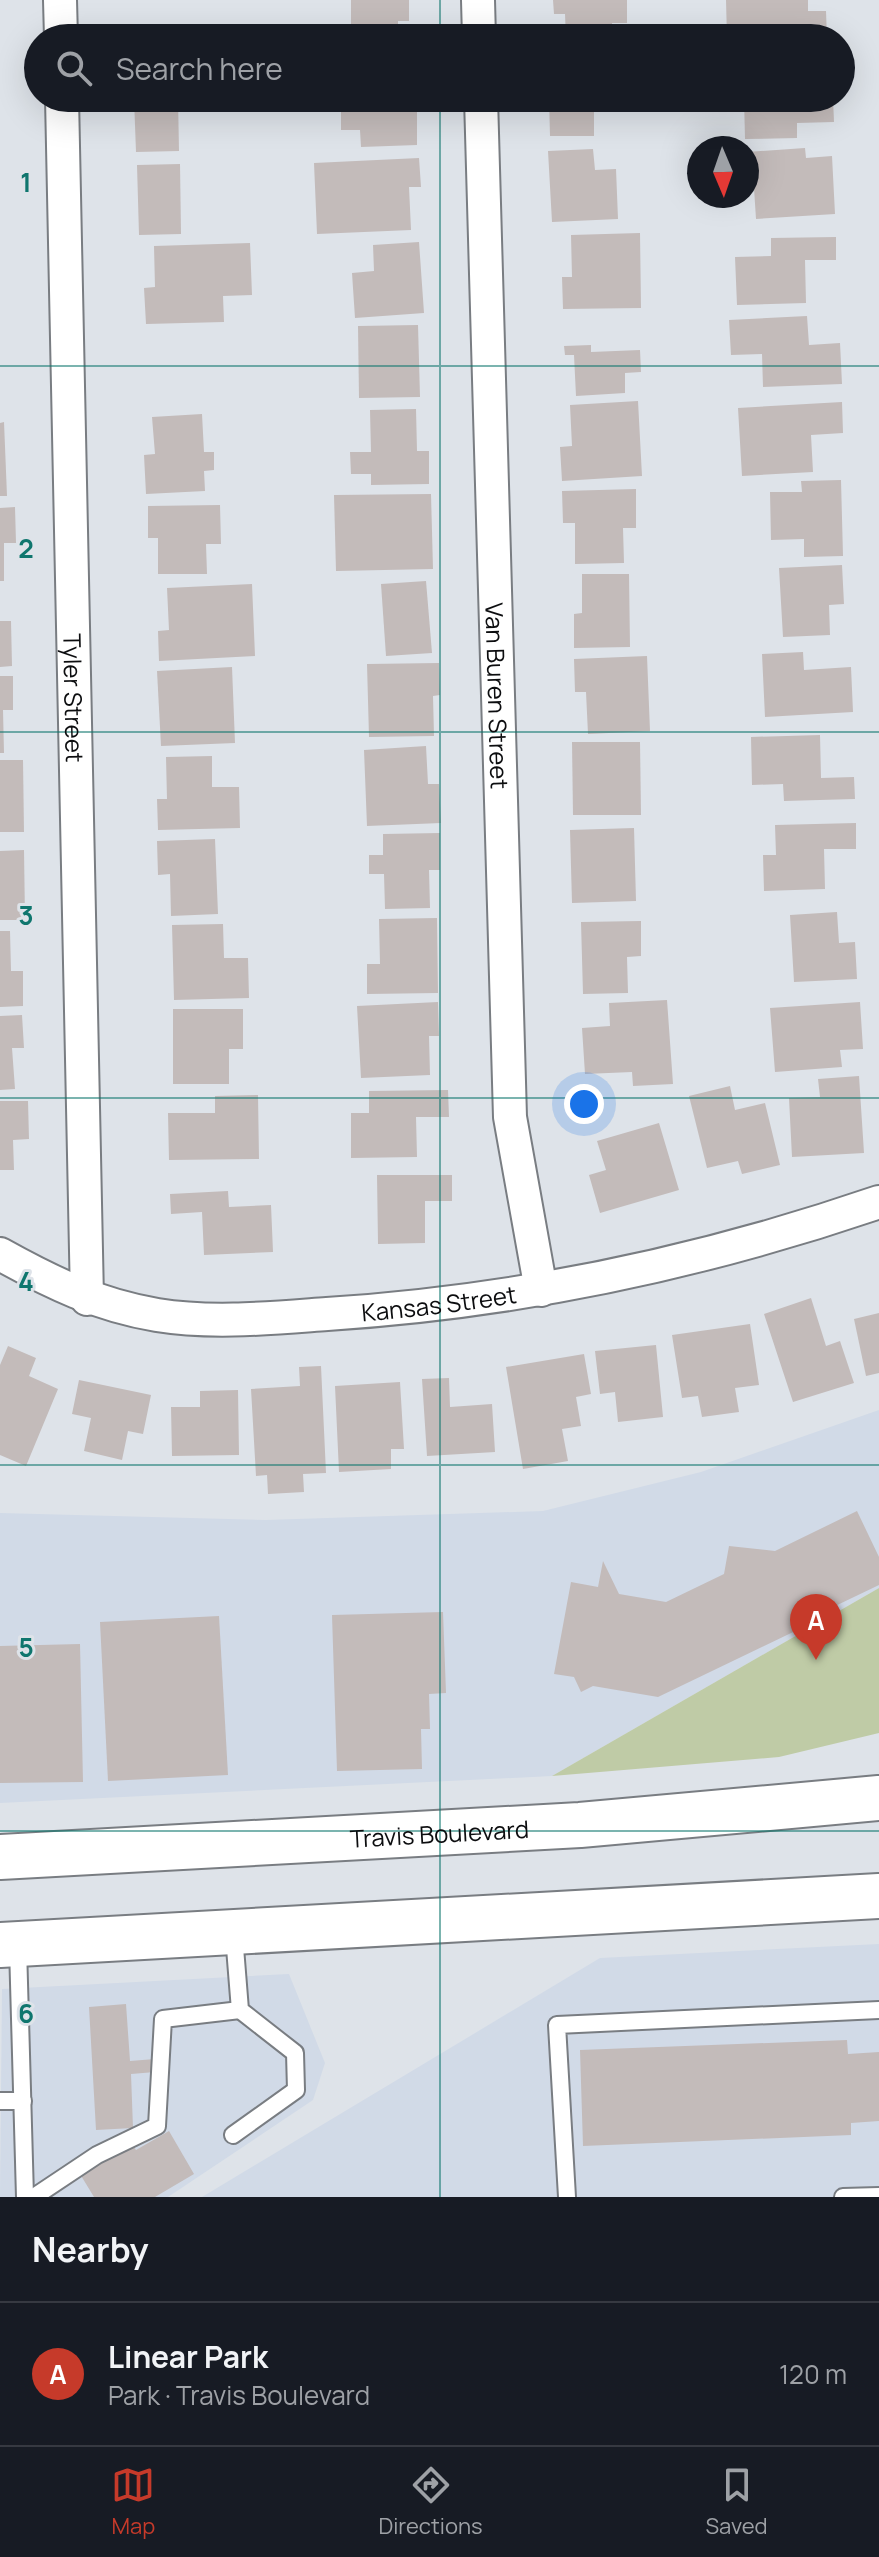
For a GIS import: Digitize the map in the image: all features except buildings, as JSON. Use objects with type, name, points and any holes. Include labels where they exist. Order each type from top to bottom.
[{"type":"main road","name":"Travis Boulevard","points":[[0,1857],[580,1825],[879,1798]]},
{"type":"main road","points":[[9,1945],[879,1896]]},
{"type":"street","points":[[60,0],[61,24]]},
{"type":"street","points":[[478,0],[479,24]]},
{"type":"street","name":"Tyler Street","points":[[62,112],[87,1299]]},
{"type":"street","name":"Van Buren Street","points":[[481,112],[510,1117],[541,1290]]},
{"type":"street","name":"Kansas Street","points":[[0,1254],[87,1299],[159,1316],[266,1319],[401,1309],[541,1290],[644,1269],[879,1202]]},
{"type":"lane","points":[[234,1933],[240,2010]]},
{"type":"lane","points":[[9,1945],[23,2101],[25,2197]]},
{"type":"lane","points":[[34,2197],[97,2155],[157,2126],[163,2019],[240,2010],[295,2053],[296,2090],[233,2135]]},
{"type":"lane","points":[[567,2197],[557,2025],[879,2010]]},
{"type":"lane","points":[[0,2101],[23,2101]]},
{"type":"lane","points":[[843,2197],[879,2196]]},
{"type":"shaded area","points":[[879,1410],[879,1588],[552,1776],[0,1803],[0,1513],[266,1520],[543,1511],[701,1472]]},
{"type":"shaded area","points":[[879,1944],[879,2197],[202,2197],[600,1958]]},
{"type":"shaded area","points":[[289,1974],[325,2063],[313,2100],[168,2197],[0,2197],[2,1989]]},
{"type":"green space","points":[[879,1588],[879,1733],[779,1757],[552,1776]]},
{"type":"place","name":"Linear Park","points":[[816,1660]]}]
